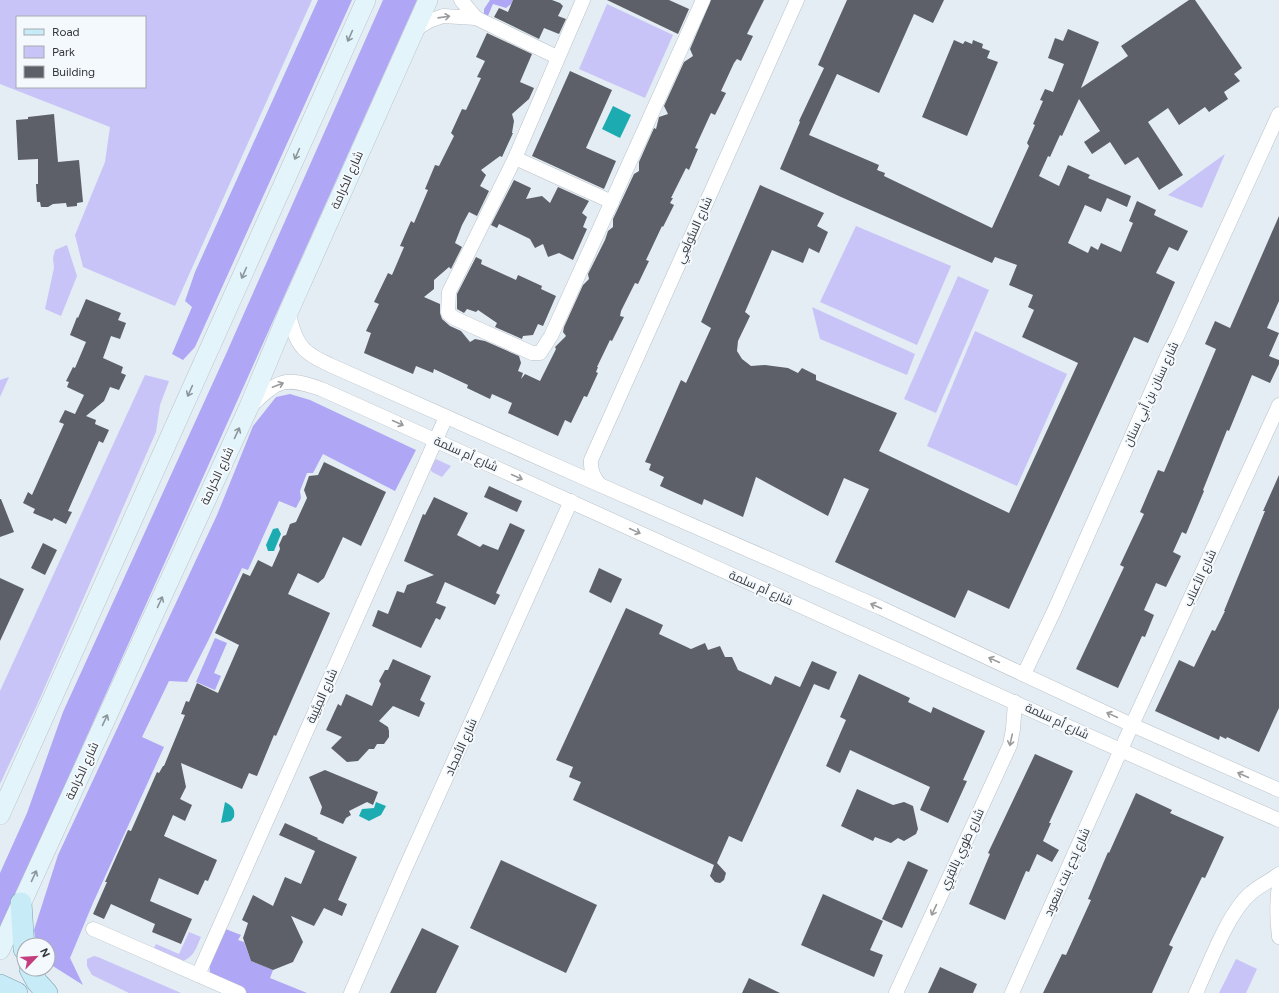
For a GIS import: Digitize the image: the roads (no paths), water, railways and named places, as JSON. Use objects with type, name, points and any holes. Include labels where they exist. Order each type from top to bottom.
[{"type":"main road","points":[[0,815],[366,0]]},
{"type":"main road","name":"شارع الكرامة","points":[[0,950],[248,409],[288,313],[428,0]]},
{"type":"main road","points":[[21,903],[23,937]]},
{"type":"main road","points":[[34,977],[47,993]]},
{"type":"main road","points":[[0,985],[17,993]]},
{"type":"street","points":[[461,0],[476,18]]},
{"type":"street","points":[[583,0],[557,57],[515,158],[449,292],[448,313],[454,318],[532,353],[540,353],[551,336],[612,202],[699,1]]},
{"type":"street","name":"شارع السُّولَعِي","points":[[591,460],[797,0]]},
{"type":"street","points":[[414,30],[429,21],[443,16],[476,18],[557,57]]},
{"type":"street","name":"شارع سنان بن أبي سنان","points":[[1024,674],[1058,602],[1168,354],[1279,114]]},
{"type":"street","points":[[515,158],[612,202]]},
{"type":"street","points":[[288,313],[294,332],[304,349],[316,358],[563,469],[881,608],[1132,725],[1279,790]]},
{"type":"street","name":"شارع أم سلمة","points":[[248,409],[271,388],[288,381],[305,383],[321,389],[1121,751],[1279,820]]},
{"type":"street","name":"شارع الأعناب","points":[[1121,751],[1279,405]]},
{"type":"street","name":"شارع المِثِيبة","points":[[198,975],[446,417]]},
{"type":"street","points":[[563,469],[591,460],[591,470],[596,481],[600,485]]},
{"type":"street","name":"شارع الأمجاد","points":[[351,993],[571,501]]},
{"type":"street","name":"شارع طَوِي بِالقِرِي","points":[[896,993],[1010,745],[1015,702]]},
{"type":"street","name":"شارع بَدع بنت سَعود","points":[[1012,993],[1121,751]]},
{"type":"street","points":[[1196,993],[1232,916],[1241,903],[1251,893],[1279,874]]},
{"type":"street","points":[[1279,886],[1277,899],[1277,924],[1279,937]]},
{"type":"street","points":[[94,929],[239,993]]},
{"type":"water","points":[[613,106],[631,115],[620,138],[602,129]]},
{"type":"water","points":[[278,528],[281,534],[274,551],[268,551],[266,545],[273,529]]},
{"type":"water","points":[[225,802],[233,808],[234,817],[231,821],[221,823]]},
{"type":"water","points":[[376,802],[386,806],[381,815],[369,821],[359,816],[362,809],[374,808]]}]
